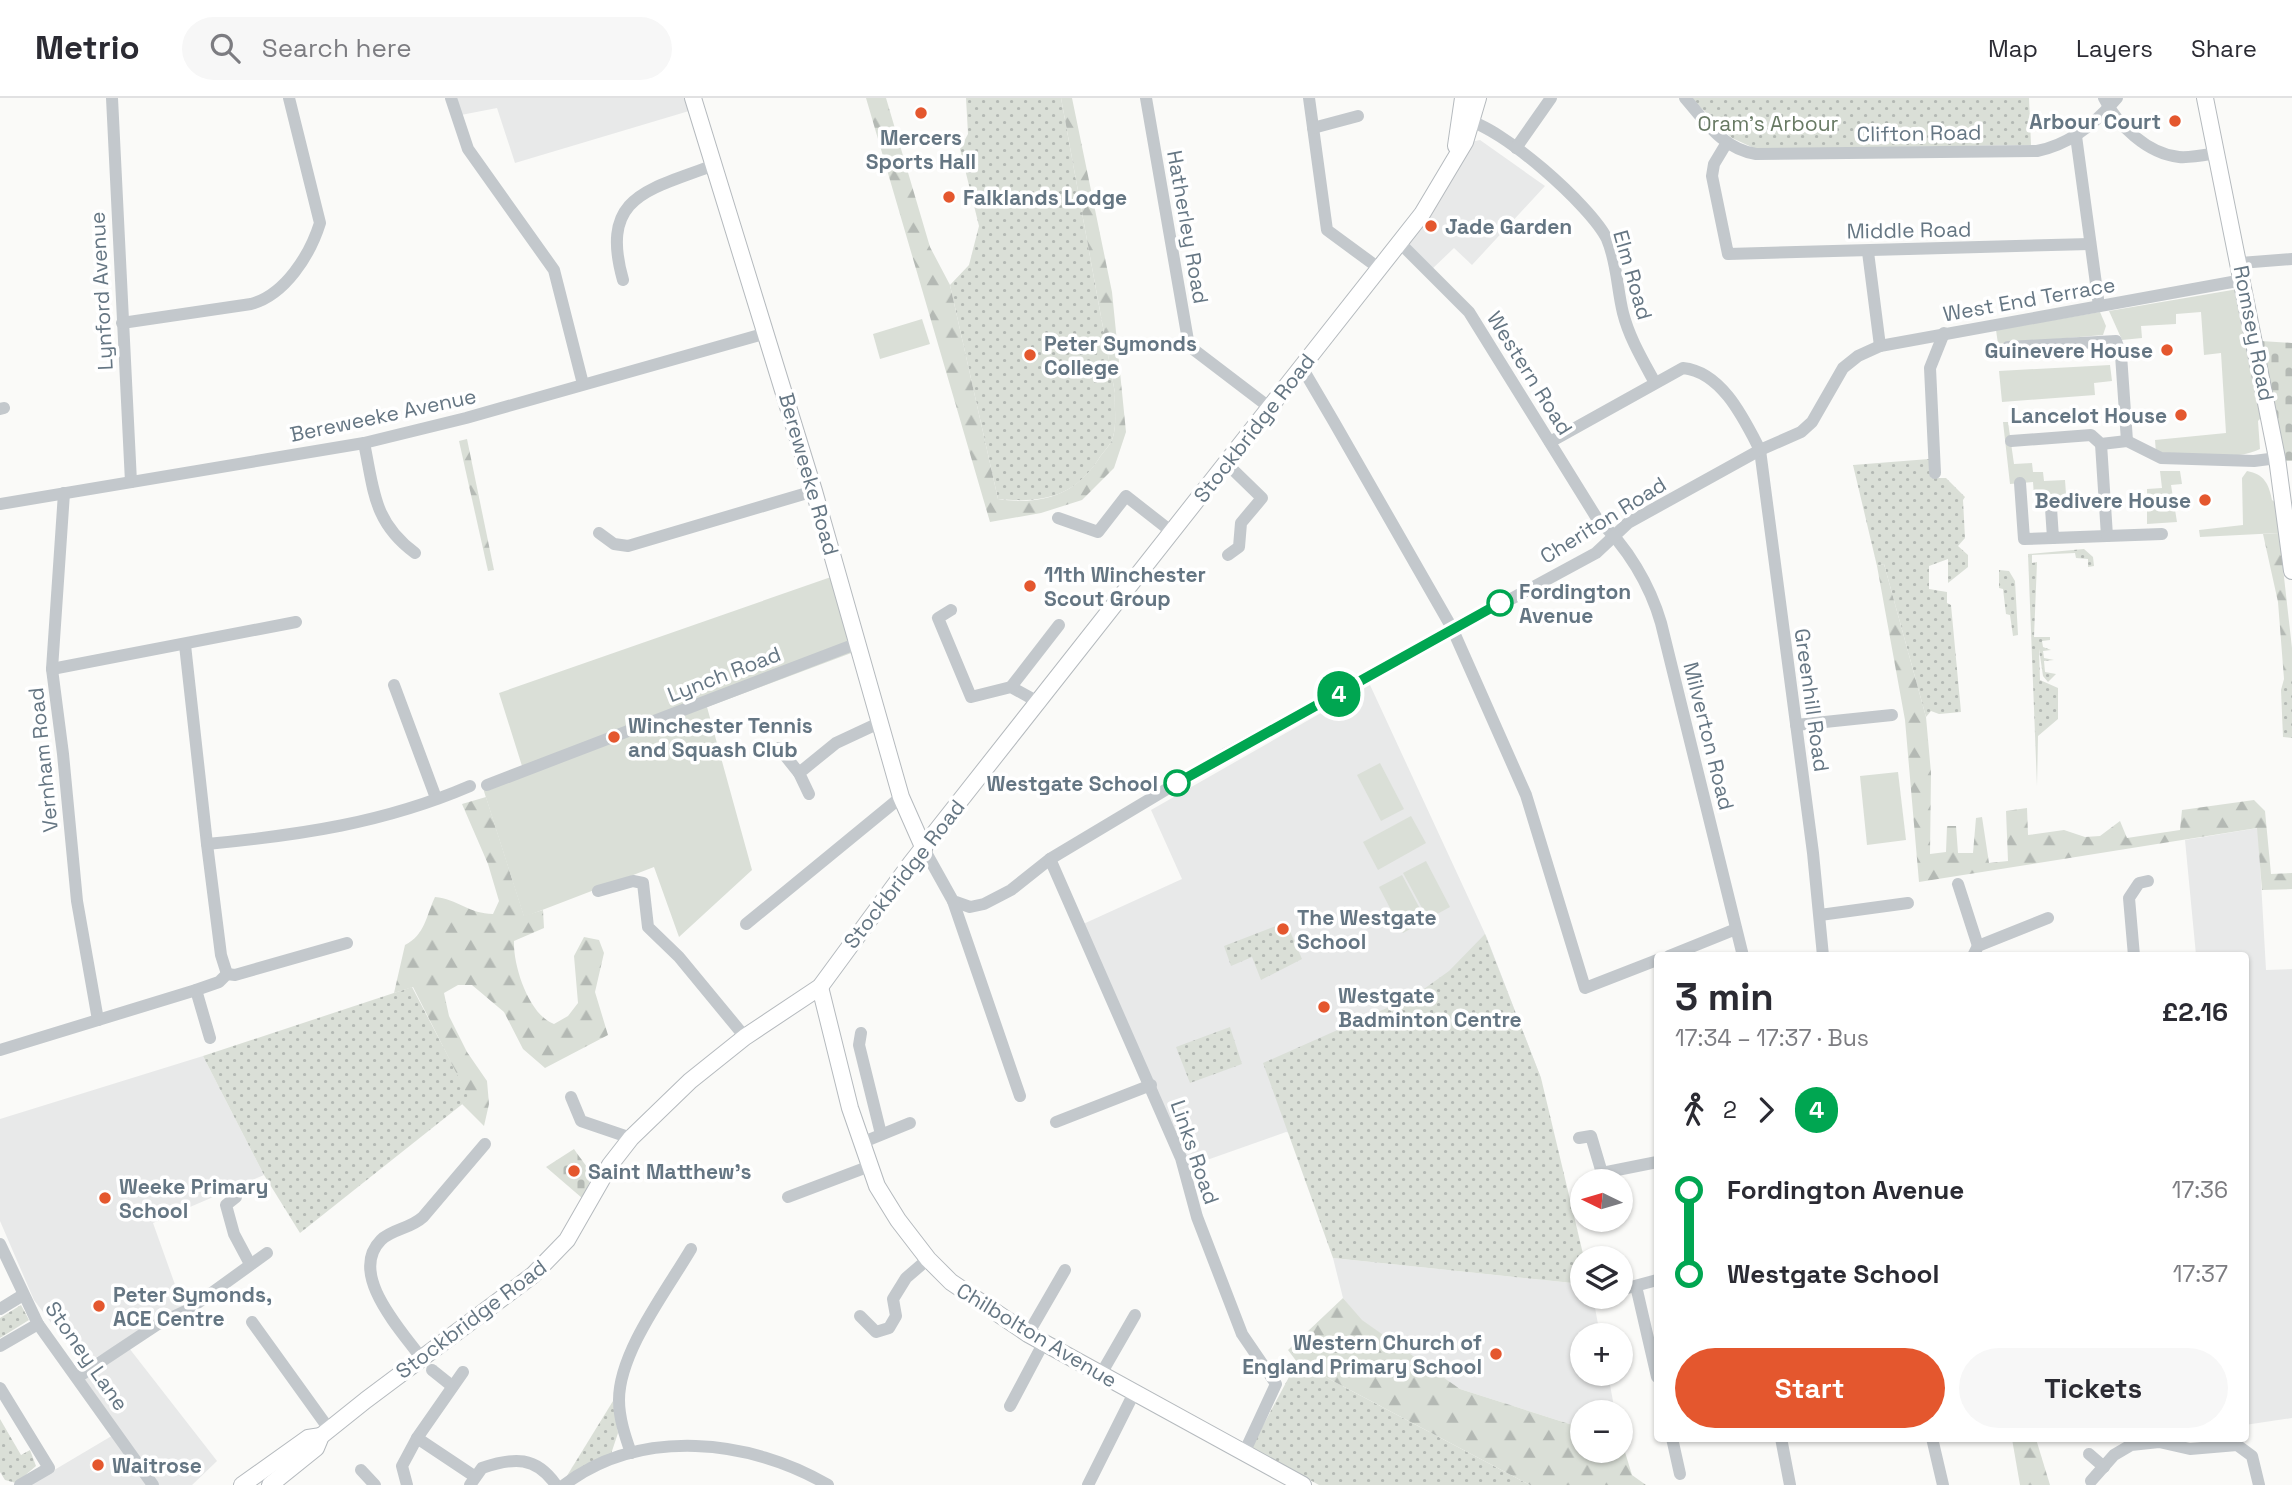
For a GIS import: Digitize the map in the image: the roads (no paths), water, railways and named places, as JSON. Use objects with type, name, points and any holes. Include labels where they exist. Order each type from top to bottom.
[{"type":"main road","name":"Bereweeke Road","points":[[694,98],[814,491],[901,797],[924,849]]},
{"type":"main road","name":"Stockbridge Road","points":[[1463,98],[1466,121]]},
{"type":"main road","name":"Stockbridge Road","points":[[242,1485],[308,1438],[325,1433],[427,1365],[533,1275],[567,1240],[610,1165],[631,1138],[690,1081],[745,1037],[820,987],[834,964],[1400,243],[1434,197],[1455,159],[1466,121],[1478,98]]},
{"type":"main road","name":"Romsey Road","points":[[2205,98],[2241,263],[2277,458],[2292,571]]},
{"type":"main road","name":"Chilbolton Avenue","points":[[820,987],[861,1143],[870,1166],[898,1220],[928,1259],[951,1282],[1028,1334],[1303,1485]]},
{"type":"main road","name":"Stockbridge Road","points":[[276,1483],[316,1448],[325,1433]]},
{"type":"street","name":"Lynford Avenue","points":[[111,98],[131,482]]},
{"type":"street","points":[[122,323],[251,304],[265,300],[287,280],[315,237],[320,223],[289,98]]},
{"type":"street","points":[[451,98],[468,149],[541,247],[554,270],[583,384]]},
{"type":"street","name":"Hatherley Road","points":[[1146,98],[1189,346],[1269,407]]},
{"type":"street","points":[[1310,98],[1327,230],[1380,270]]},
{"type":"street","points":[[1516,148],[1551,98]]},
{"type":"street","points":[[1685,98],[1726,144]]},
{"type":"street","points":[[2110,101],[2136,137],[2165,153],[2187,157],[2217,153]]},
{"type":"street","name":"Clifton Road","points":[[1726,144],[1742,152],[1756,154],[2037,151],[2050,149],[2076,136],[2110,101]]},
{"type":"street","points":[[1313,128],[1358,116]]},
{"type":"street","name":"Elm Road","points":[[1466,121],[1516,148],[1566,189],[1598,225],[1607,240],[1623,314],[1636,348],[1654,381]]},
{"type":"street","points":[[2076,136],[2099,306]]},
{"type":"street","name":"Middle Road","points":[[1726,144],[1714,164],[1712,176],[1728,254],[2090,244]]},
{"type":"street","points":[[623,279],[616,235],[626,207],[636,196],[714,165]]},
{"type":"street","name":"Western Road","points":[[1400,243],[1469,312],[1598,520],[1615,534]]},
{"type":"street","points":[[1868,252],[1880,346]]},
{"type":"street","points":[[2241,263],[2292,259]]},
{"type":"street","name":"West End Terrace","points":[[1833,381],[1857,356],[1880,346],[2243,280]]},
{"type":"street","name":"Bereweeke Avenue","points":[[0,504],[364,443],[466,418],[767,333]]},
{"type":"street","points":[[1935,473],[1930,368],[1944,333]]},
{"type":"street","points":[[2008,347],[2116,341],[2120,355],[2127,441]]},
{"type":"street","points":[[1550,442],[1654,381],[1683,368],[1697,371],[1724,392],[1745,421],[1760,450]]},
{"type":"street","points":[[1299,370],[1307,376],[1452,628],[1525,795],[1585,988],[1654,961]]},
{"type":"street","name":"Cheriton Road","points":[[953,901],[970,907],[984,904],[1011,890],[1050,859],[1227,753],[1367,679],[1452,628],[1596,553],[1628,523],[1760,450],[1792,437],[1812,422],[1833,381]]},
{"type":"street","points":[[2011,441],[2091,435],[2101,444],[2107,536]]},
{"type":"street","points":[[2101,444],[2127,441],[2161,458],[2254,461],[2277,458]]},
{"type":"street","points":[[364,443],[376,507],[404,545],[415,553]]},
{"type":"street","name":"Greenhill Road","points":[[1760,450],[1823,952]]},
{"type":"street","points":[[1226,463],[1262,498],[1241,523],[1239,547],[1228,555]]},
{"type":"street","points":[[2020,484],[2024,540],[2162,534]]},
{"type":"street","points":[[599,533],[614,544],[628,546],[814,491]]},
{"type":"street","name":"Vernham Road","points":[[64,493],[52,669],[77,901],[98,1020]]},
{"type":"street","points":[[1058,518],[1098,532],[1125,496],[1172,532]]},
{"type":"street","points":[[2050,508],[2053,538]]},
{"type":"street","name":"Milverton Road","points":[[1615,534],[1658,612],[1742,952]]},
{"type":"street","points":[[951,610],[938,618],[971,697],[1012,687],[1059,625]]},
{"type":"street","points":[[52,669],[296,622]]},
{"type":"street","name":"Lynch Road","points":[[487,785],[858,643]]},
{"type":"street","points":[[185,645],[186,680],[221,955],[227,974]]},
{"type":"street","points":[[394,685],[436,798]]},
{"type":"street","points":[[1012,687],[1040,703]]},
{"type":"street","points":[[1796,726],[1892,715]]},
{"type":"street","points":[[799,773],[836,744],[881,722]]},
{"type":"street","points":[[779,748],[799,773],[809,794]]},
{"type":"street","points":[[207,844],[306,834],[422,805],[470,786]]},
{"type":"street","points":[[746,925],[901,797]]},
{"type":"street","points":[[924,849],[953,901],[1020,1096]]},
{"type":"street","name":"Links Road","points":[[1050,859],[1181,1158],[1197,1217],[1242,1334],[1276,1384],[1244,1453]]},
{"type":"street","points":[[598,891],[633,881],[643,883],[648,927],[680,957],[745,1037]]},
{"type":"street","points":[[2134,952],[2131,892],[2138,883],[2148,881]]},
{"type":"street","points":[[1958,884],[1976,951],[2048,918]]},
{"type":"street","points":[[1820,915],[1908,903]]},
{"type":"street","points":[[2130,913],[2144,911]]},
{"type":"street","points":[[1679,952],[1736,929]]},
{"type":"street","points":[[227,974],[235,975],[347,943]]},
{"type":"street","points":[[0,1051],[196,990],[219,982],[227,974]]},
{"type":"street","points":[[196,990],[210,1038]]},
{"type":"street","points":[[861,1033],[859,1045],[881,1134]]},
{"type":"street","points":[[1056,1122],[1151,1085]]},
{"type":"street","points":[[571,1097],[581,1121],[631,1138]]},
{"type":"street","points":[[861,1143],[910,1123]]},
{"type":"street","points":[[1578,1138],[1591,1136],[1602,1173],[1654,1164]]},
{"type":"street","points":[[452,1386],[427,1365],[373,1289],[369,1274],[371,1258],[382,1238],[414,1225],[423,1217],[485,1144]]},
{"type":"street","points":[[788,1197],[870,1166]]},
{"type":"street","points":[[236,1197],[226,1205],[234,1234],[250,1264]]},
{"type":"street","name":"Stoney Lane","points":[[0,1244],[38,1324],[153,1485]]},
{"type":"street","points":[[631,1453],[619,1408],[622,1376],[639,1336],[691,1249]]},
{"type":"street","points":[[78,1377],[158,1324],[188,1310],[267,1253]]},
{"type":"street","points":[[860,1316],[876,1332],[889,1328],[896,1316],[893,1299],[906,1278],[928,1259]]},
{"type":"street","points":[[1028,1334],[1065,1270]]},
{"type":"street","points":[[1633,1287],[1654,1281]]},
{"type":"street","points":[[1636,1286],[1654,1364]]},
{"type":"street","points":[[0,1309],[23,1295]]},
{"type":"street","points":[[1101,1374],[1135,1315]]},
{"type":"street","points":[[253,1322],[325,1433]]},
{"type":"street","points":[[0,1346],[38,1324]]},
{"type":"street","points":[[1010,1406],[1044,1342]]},
{"type":"street","points":[[407,1485],[402,1466],[416,1438],[463,1372]]},
{"type":"street","points":[[0,1388],[49,1468],[20,1485]]},
{"type":"street","points":[[1088,1485],[1134,1393]]},
{"type":"street","points":[[416,1438],[472,1480],[482,1468],[495,1463],[529,1462],[545,1469],[556,1485]]},
{"type":"street","points":[[1673,1442],[1680,1474]]},
{"type":"street","points":[[1782,1442],[1790,1485]]},
{"type":"street","points":[[1933,1442],[1943,1485]]},
{"type":"street","points":[[2091,1481],[2122,1449],[2159,1442],[2190,1449],[2231,1444],[2246,1450],[2252,1456],[2259,1485]]},
{"type":"street","points":[[565,1485],[584,1472],[631,1453],[695,1445],[789,1465],[828,1485]]},
{"type":"street","points":[[2089,1454],[2104,1467]]},
{"type":"street","points":[[266,1467],[276,1483]]},
{"type":"street","points":[[361,1470],[375,1485]]},
{"type":"place","name":"Mercers Sports Hall","points":[[921,113]]},
{"type":"place","name":"Arbour Court","points":[[2175,121]]},
{"type":"place","name":"Falklands Lodge","points":[[949,197]]},
{"type":"place","name":"Jade Garden","points":[[1431,226]]},
{"type":"place","name":"Guinevere House","points":[[2167,350]]},
{"type":"place","name":"Peter Symonds College","points":[[1030,355]]},
{"type":"place","name":"Lancelot House","points":[[2181,415]]},
{"type":"place","name":"Bedivere House","points":[[2205,500]]},
{"type":"place","name":"11th Winchester Scout Group","points":[[1030,586]]},
{"type":"place","name":"Fordington Avenue","points":[[1500,603]]},
{"type":"place","name":"Winchester Tennis and Squash Club","points":[[614,737]]},
{"type":"place","name":"Westgate School","points":[[1177,783]]},
{"type":"place","name":"The Westgate School","points":[[1283,929]]},
{"type":"place","name":"Westgate Badminton Centre","points":[[1324,1007]]},
{"type":"place","name":"Saint Matthew's","points":[[574,1171]]},
{"type":"place","name":"Weeke Primary School","points":[[105,1198]]},
{"type":"place","name":"Peter Symonds, ACE Centre","points":[[99,1306]]},
{"type":"place","name":"Western Church of England Primary School","points":[[1496,1354]]},
{"type":"place","name":"Waitrose","points":[[98,1465]]},
{"type":"park label","name":"Oram's Arbour","points":[[1768,123]]}]
